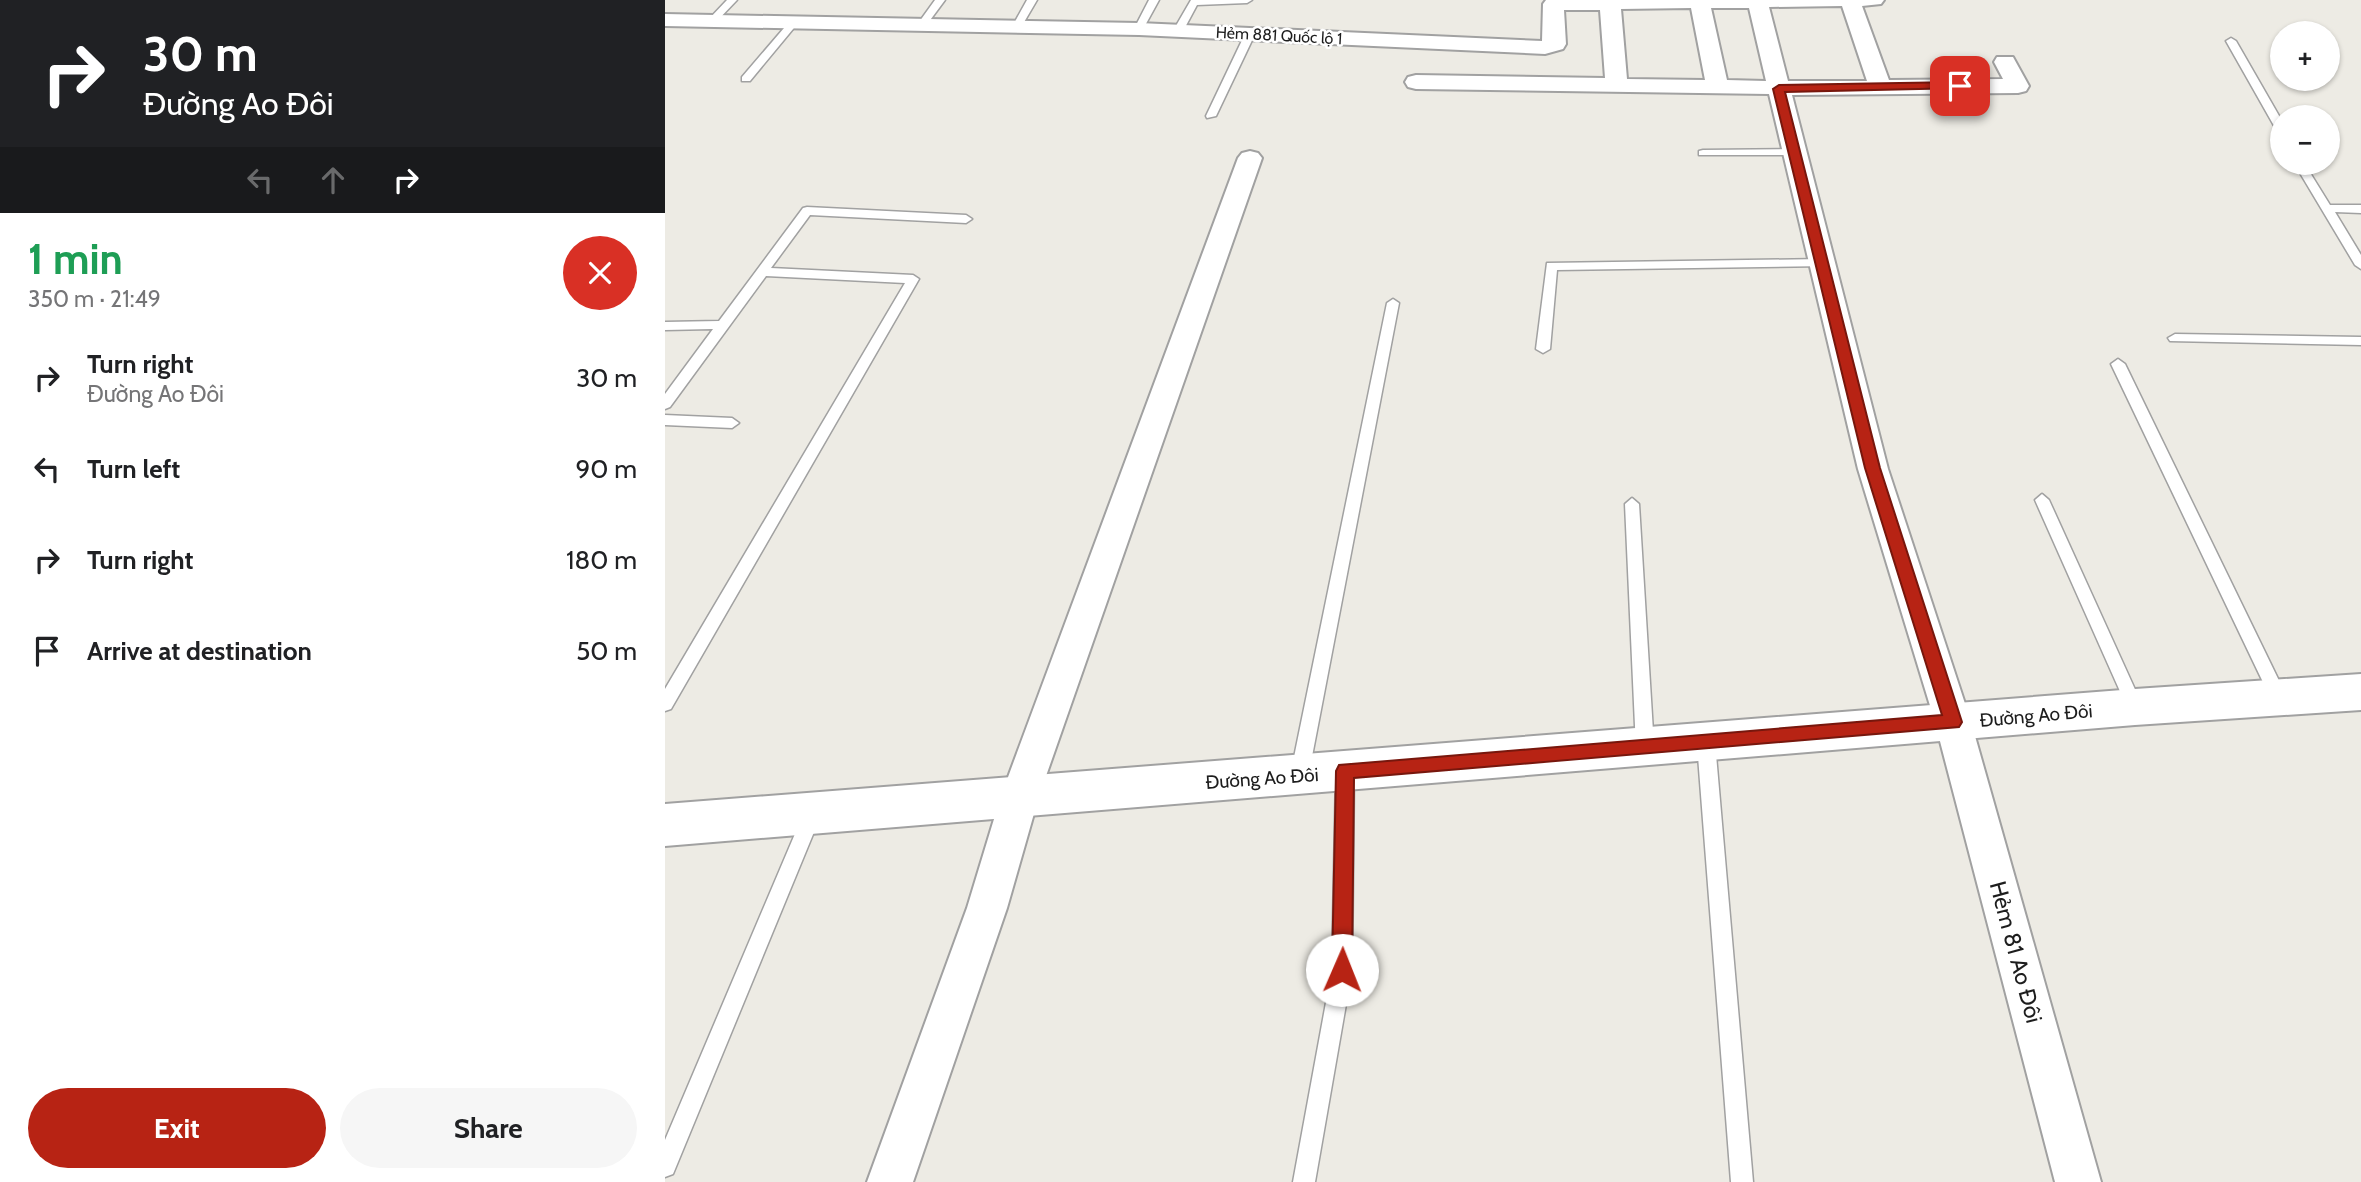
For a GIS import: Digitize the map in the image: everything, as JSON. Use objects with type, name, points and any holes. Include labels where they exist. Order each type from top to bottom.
[{"type":"street","name":"Hẻm 881 Quốc lộ 1","points":[[665,20],[1139,29],[1545,48],[1555,44],[1553,4],[1874,0]]},
{"type":"street","points":[[1850,1],[1881,88]]},
{"type":"street","points":[[1610,2],[1617,86]]},
{"type":"street","points":[[1700,2],[1718,88]]},
{"type":"street","name":"Hẻm 81 Ao Đôi","points":[[1758,3],[1873,468],[1953,722],[2078,1182]]},
{"type":"street","points":[[1416,82],[1779,89],[2018,86],[2005,62]]},
{"type":"street","points":[[890,1182],[987,908],[1020,796],[1250,158]]},
{"type":"street","name":"Đường Ao Đôi","points":[[665,825],[2135,707],[2361,692]]},
{"type":"lane","points":[[712,21],[732,0]]},
{"type":"lane","points":[[922,25],[940,0]]},
{"type":"lane","points":[[1017,27],[1032,0]]},
{"type":"lane","points":[[1139,29],[1154,0]]},
{"type":"lane","points":[[1178,31],[1194,2],[1247,0]]},
{"type":"lane","points":[[746,79],[793,23]]},
{"type":"lane","points":[[1211,116],[1250,34]]},
{"type":"lane","points":[[2231,41],[2270,110]]},
{"type":"lane","points":[[1703,153],[1794,152]]},
{"type":"lane","points":[[2307,175],[2361,265]]},
{"type":"lane","points":[[2328,208],[2361,209]]},
{"type":"lane","points":[[665,404],[807,211],[965,219]]},
{"type":"lane","points":[[1543,349],[1551,266],[1823,263]]},
{"type":"lane","points":[[665,704],[913,279],[762,272]]},
{"type":"lane","points":[[1300,775],[1393,303]]},
{"type":"lane","points":[[665,326],[721,326]]},
{"type":"lane","points":[[2175,338],[2361,341]]},
{"type":"lane","points":[[2118,364],[2278,696]]},
{"type":"lane","points":[[665,420],[732,423]]},
{"type":"lane","points":[[2042,500],[2135,707]]},
{"type":"lane","points":[[1632,504],[1645,748]]},
{"type":"lane","points":[[1706,743],[1742,1182]]},
{"type":"lane","points":[[1304,1182],[1342,970],[1345,771]]},
{"type":"lane","points":[[665,1166],[813,813]]},
{"type":"route","points":[[1342,970],[1345,771],[1953,722],[1873,468],[1779,89],[1960,86]]}]
